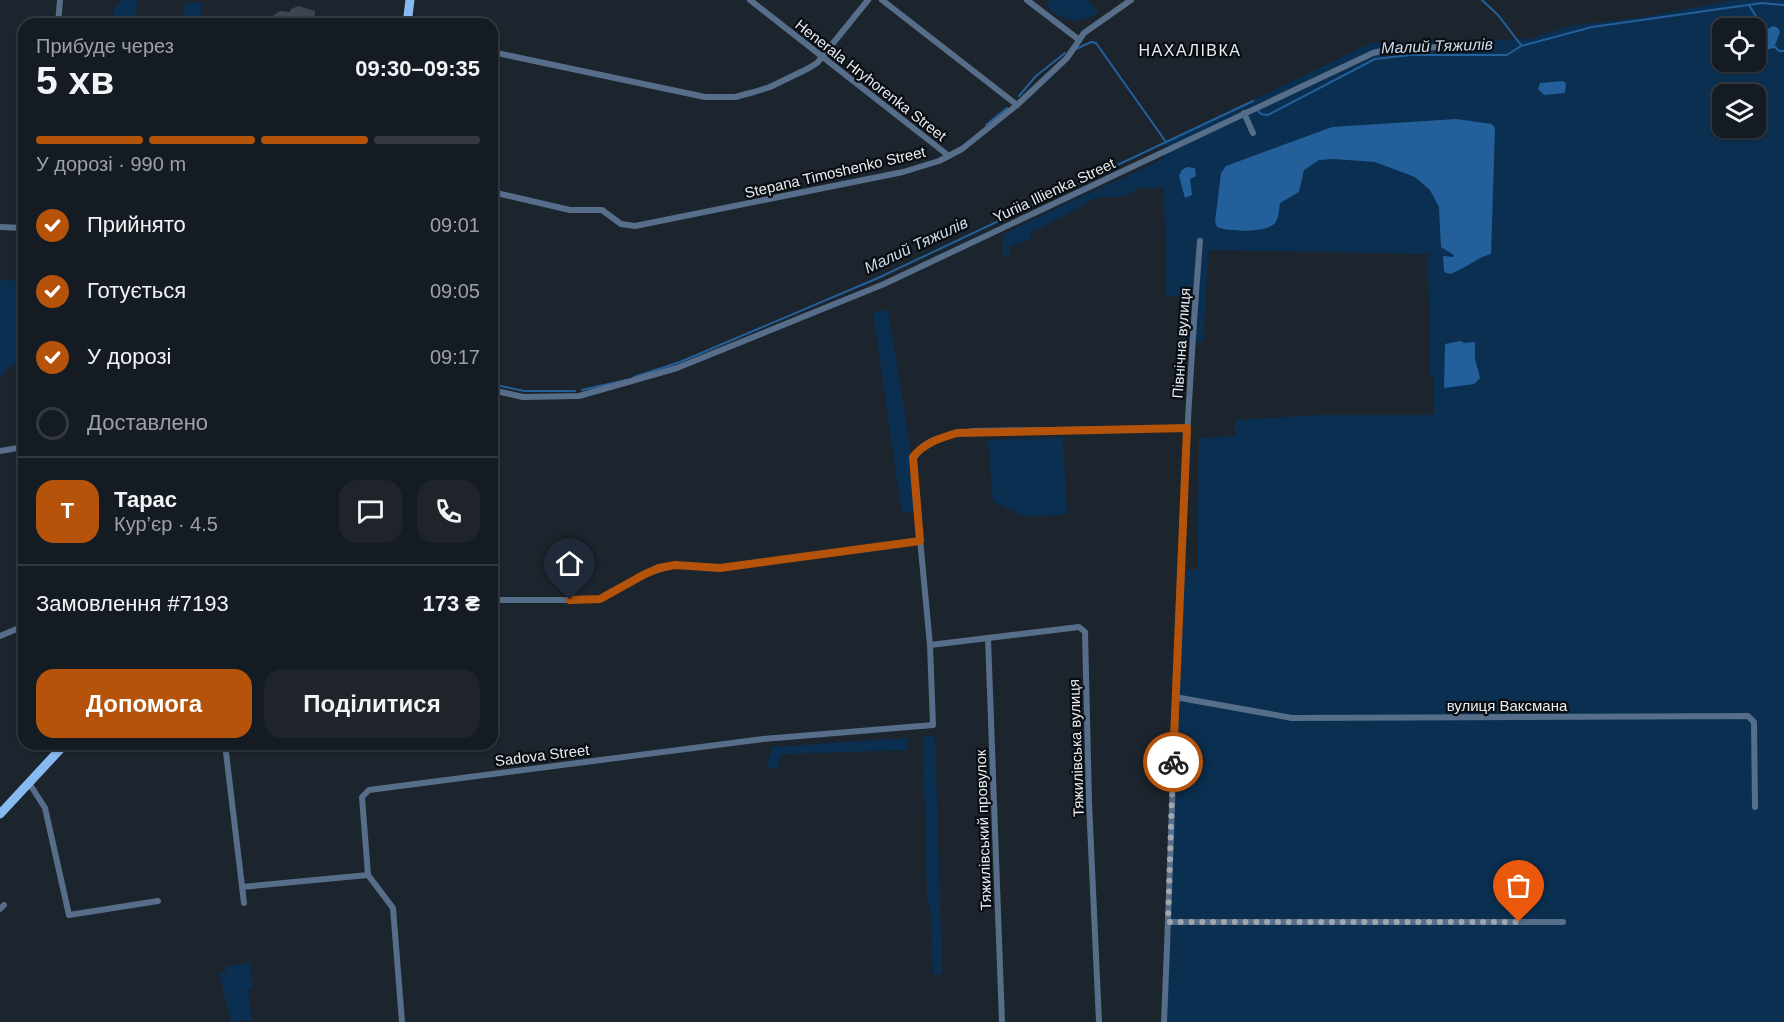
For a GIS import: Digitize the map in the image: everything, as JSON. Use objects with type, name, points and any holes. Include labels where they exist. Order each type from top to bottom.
[{"type":"main road","points":[[408,18],[410,0]]},
{"type":"main road","points":[[0,814],[59,750]]},
{"type":"street","points":[[58,18],[60,0]]},
{"type":"street","name":"Henerala Hryhorenka Street","points":[[750,0],[821,58],[949,156]]},
{"type":"street","points":[[498,53],[705,97],[735,97],[770,87],[809,68],[821,58],[868,0]]},
{"type":"street","points":[[882,0],[1017,105]]},
{"type":"street","points":[[1027,0],[1078,39]]},
{"type":"street","name":"Stepana Timoshenko Street","points":[[498,193],[570,210],[603,210],[621,224],[635,226],[903,172],[949,156],[962,149],[1017,105],[1067,58],[1078,39],[1131,0]]},
{"type":"street","name":"Yuriia Illienka Street","points":[[498,391],[523,397],[579,396],[677,368],[884,284],[1347,63],[1399,47],[1488,48]]},
{"type":"street","points":[[1244,113],[1253,133]]},
{"type":"street","points":[[0,227],[18,228]]},
{"type":"street","name":"Північна вулиця","points":[[1164,1022],[1187,428],[1200,241]]},
{"type":"street","points":[[930,645],[913,457],[920,448],[941,438],[973,431],[1187,428]]},
{"type":"street","points":[[0,451],[18,448]]},
{"type":"street","points":[[498,600],[600,599],[659,568],[675,565],[720,568],[920,541]]},
{"type":"street","name":"Тяжилівська вулиця","points":[[930,645],[1079,627],[1085,632],[1089,802],[1099,1022]]},
{"type":"street","points":[[0,636],[18,628]]},
{"type":"street","name":"Тяжилівський провулок","points":[[988,638],[1002,1022]]},
{"type":"street","name":"Sadova Street","points":[[368,875],[362,797],[369,790],[763,739],[933,725],[930,645]]},
{"type":"street","name":"вулиця Ваксмана","points":[[1175,697],[1292,718],[1748,716],[1754,722],[1755,807]]},
{"type":"street","points":[[226,750],[244,903]]},
{"type":"street","points":[[29,783],[45,808],[69,915],[158,901]]},
{"type":"street","points":[[242,887],[368,875],[393,908],[402,1022]]},
{"type":"street","points":[[1168,922],[1563,922]]},
{"type":"shaded area","points":[[120,0],[137,0],[136,18],[113,18],[114,8],[120,4]]},
{"type":"shaded area","points":[[1050,0],[1087,0],[1099,12],[1084,19],[1067,19],[1047,7]]},
{"type":"shaded area","points":[[1734,0],[1784,0],[1784,1022],[1164,1022],[1180,571],[1197,569],[1199,438],[1235,436],[1235,420],[1318,415],[1433,415],[1434,376],[1430,376],[1428,254],[1209,250],[1203,342],[1184,342],[1188,298],[1166,295],[1164,188],[1138,188],[1125,196],[1096,198],[1032,233],[1029,240],[1010,246],[1010,255],[1003,255],[1003,234],[1164,158],[1166,142],[1371,43],[1529,39],[1569,26],[1643,17]]},
{"type":"shaded area","points":[[197,2],[202,4],[200,18],[183,18],[185,4]]},
{"type":"shaded area","points":[[1773,26],[1780,32],[1774,48],[1766,50],[1766,30]]},
{"type":"shaded area","points":[[1563,81],[1566,83],[1565,93],[1544,95],[1538,89],[1540,83]]},
{"type":"shaded area","points":[[1456,119],[1492,124],[1495,128],[1491,254],[1455,272],[1450,274],[1444,272],[1443,256],[1453,257],[1454,255],[1441,247],[1439,207],[1430,190],[1415,177],[1375,162],[1319,160],[1304,170],[1299,192],[1280,203],[1275,223],[1264,229],[1247,231],[1217,227],[1215,222],[1221,173],[1226,166],[1332,127]]},
{"type":"shaded area","points":[[1187,167],[1195,168],[1196,176],[1190,179],[1192,195],[1185,198],[1179,176]]},
{"type":"shaded area","points":[[0,280],[18,281],[18,364],[12,364],[0,378]]},
{"type":"shaded area","points":[[888,310],[908,435],[917,510],[902,513],[873,312]]},
{"type":"shaded area","points":[[1461,341],[1475,342],[1475,359],[1480,378],[1474,384],[1444,388],[1445,344]]},
{"type":"shaded area","points":[[1063,437],[1067,514],[1021,515],[993,501],[988,440]]},
{"type":"shaded area","points":[[935,736],[942,974],[933,975],[931,913],[927,896],[923,737]]},
{"type":"shaded area","points":[[908,738],[907,750],[782,754],[776,770],[767,767],[772,747]]},
{"type":"shaded area","points":[[250,963],[253,989],[248,990],[252,1020],[231,1022],[219,973],[226,972],[225,966]]},
{"type":"building","points":[[298,6],[315,11],[314,18],[270,18],[280,11],[290,12]]},
{"type":"waterway","points":[[1482,0],[1498,15],[1521,45]]},
{"type":"waterway","name":"Малий Тяжилів","points":[[1257,110],[1261,114],[1268,115],[1375,59],[1411,55],[1507,55],[1521,46],[1592,27],[1762,3],[1784,5]]},
{"type":"waterway","points":[[1749,5],[1757,18]]},
{"type":"waterway","points":[[1076,49],[1091,42],[1096,43],[1166,142]]},
{"type":"waterway","points":[[1774,46],[1779,51],[1784,51]]},
{"type":"waterway","points":[[1019,96],[1036,76],[1065,53]]},
{"type":"waterway","name":"Малий Тяжилів","points":[[634,377],[680,362],[878,278],[1253,101]]},
{"type":"waterway","points":[[986,125],[1007,108]]},
{"type":"waterway","name":"Малий Тяжилів","points":[[582,390],[626,380]]},
{"type":"waterway","name":"Малий Тяжилів","points":[[498,385],[524,391],[575,391]]},
{"type":"way so far","points":[[1173,762],[1168,922],[1519,922]]},
{"type":"district","name":"НАХАЛІВКА","points":[[1190,50]]},
{"type":"route","points":[[570,600],[600,599],[645,574],[675,565],[720,568],[920,541],[913,457],[920,448],[930,442],[957,433],[1187,428],[1173,762]]}]
